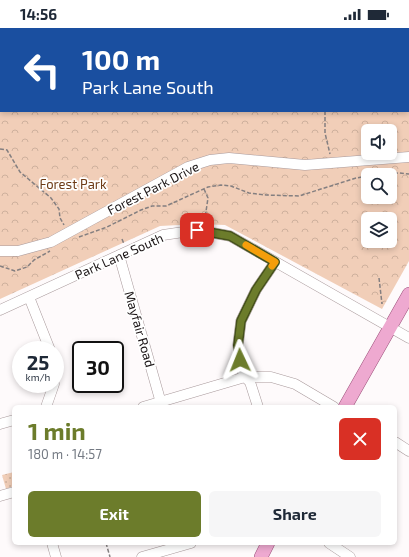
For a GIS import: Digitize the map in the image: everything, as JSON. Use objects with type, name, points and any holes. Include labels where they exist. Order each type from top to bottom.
[{"type":"main road","points":[[346,405],[409,294]]},
{"type":"main road","points":[[261,557],[267,545]]},
{"type":"street","name":"Forest Park Drive","points":[[0,251],[18,251],[51,242],[188,167],[210,160],[229,158],[305,165],[409,157]]},
{"type":"street","name":"Park Lane South","points":[[0,310],[163,235],[197,230],[230,236],[409,338]]},
{"type":"street","name":"Mayfair Road","points":[[119,255],[162,402]]},
{"type":"street","points":[[257,405],[250,382],[245,377],[240,360],[238,345],[241,321],[256,290],[275,262]]},
{"type":"street","points":[[30,297],[47,341]]},
{"type":"street","points":[[151,405],[245,377],[271,377],[295,384],[331,405]]},
{"type":"street","points":[[47,405],[51,393]]},
{"type":"street","points":[[0,424],[12,421]]},
{"type":"street","points":[[397,443],[409,451]]},
{"type":"street","points":[[0,496],[12,493]]},
{"type":"street","points":[[53,545],[56,557]]},
{"type":"street","points":[[142,557],[183,545]]},
{"type":"street","points":[[334,545],[346,550]]},
{"type":"path","points":[[325,112],[325,133],[330,155],[334,163]]},
{"type":"path","points":[[0,149],[7,150],[20,172],[51,198],[59,209],[60,218],[64,226]]},
{"type":"path","points":[[397,173],[409,174]]},
{"type":"path","points":[[76,238],[107,226],[141,210],[152,206],[166,206],[204,189],[226,186],[249,193],[299,196],[361,177]]},
{"type":"path","points":[[204,189],[208,198],[205,218]]},
{"type":"path","points":[[122,239],[124,244]]},
{"type":"path","points":[[0,266],[15,271],[26,267],[34,260],[52,250]]},
{"type":"path","points":[[379,278],[382,304]]},
{"type":"path","points":[[107,545],[110,557]]},
{"type":"green space","name":"Forest Park","points":[[0,112],[409,112],[409,261],[382,309],[225,225],[198,224],[160,226],[0,299]]},
{"type":"green space","points":[[12,472],[12,487],[6,489],[2,475]]},
{"type":"slow traffic","points":[[246,245],[275,262],[272,266]]},
{"type":"route","points":[[197,230],[230,236],[275,262],[256,290],[241,321],[238,345],[240,360]]}]
